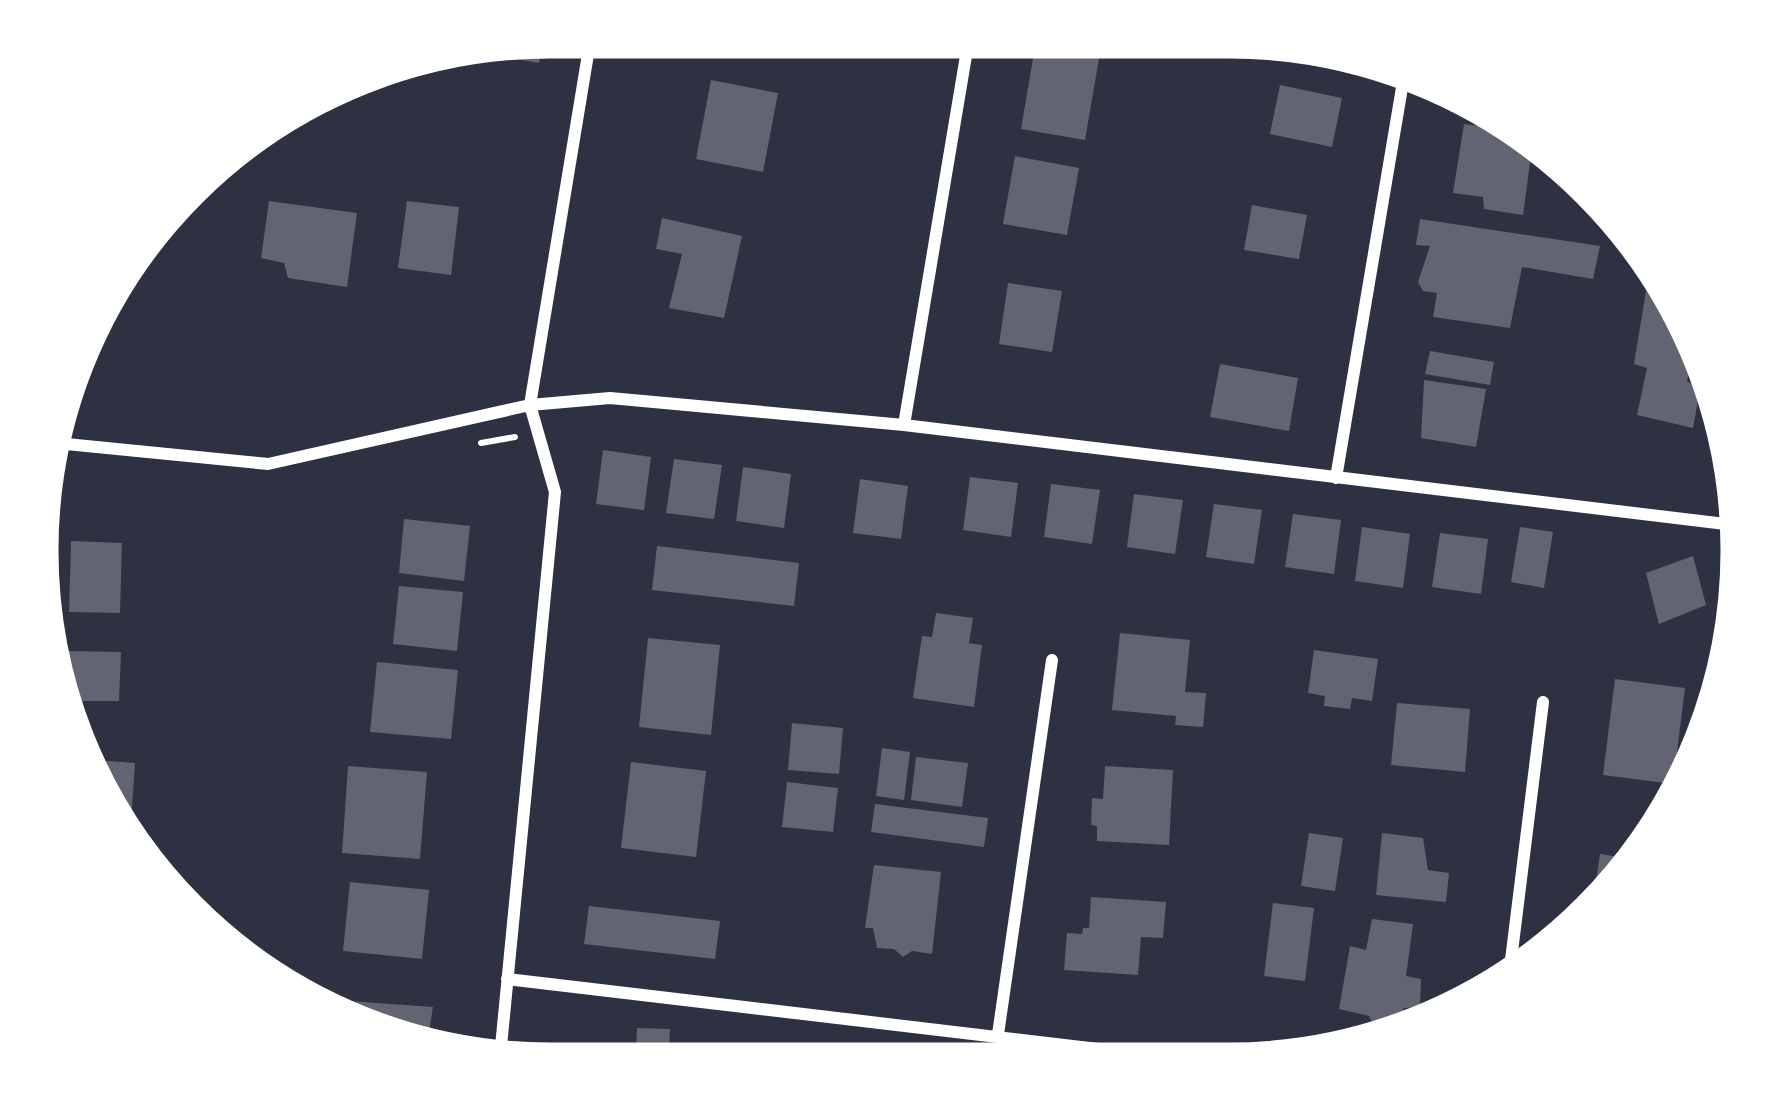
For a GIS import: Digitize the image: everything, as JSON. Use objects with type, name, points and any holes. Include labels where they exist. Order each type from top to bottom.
[{"type":"street","points":[[502,1048],[555,492],[530,405],[589,51]]},
{"type":"street","points":[[904,425],[967,51]]},
{"type":"street","points":[[1336,478],[1403,83]]},
{"type":"street","points":[[63,444],[268,464],[530,405],[610,398],[904,425],[1727,524]]},
{"type":"street","points":[[995,1050],[1052,660]]},
{"type":"street","points":[[1511,963],[1543,702]]},
{"type":"street","points":[[507,980],[1107,1050]]},
{"type":"path","points":[[460,446],[538,431]]},
{"type":"building","points":[[541,51],[539,63],[504,57],[505,53]]},
{"type":"building","points":[[1034,51],[1100,51],[1085,140],[1021,129]]},
{"type":"building","points":[[711,80],[778,93],[763,172],[696,159]]},
{"type":"building","points":[[1280,85],[1342,98],[1332,147],[1270,134]]},
{"type":"building","points":[[1464,124],[1494,128],[1531,153],[1523,215],[1484,209],[1483,197],[1453,193]]},
{"type":"building","points":[[1015,156],[1079,168],[1067,235],[1003,224]]},
{"type":"building","points":[[269,201],[357,213],[347,287],[288,278],[284,263],[261,258]]},
{"type":"building","points":[[407,201],[459,207],[451,275],[398,268]]},
{"type":"building","points":[[1252,205],[1307,215],[1299,259],[1244,250]]},
{"type":"building","points":[[662,218],[742,236],[724,318],[669,308],[682,254],[656,249]]},
{"type":"building","points":[[1420,219],[1600,246],[1593,279],[1522,267],[1510,328],[1433,317],[1437,293],[1423,291],[1418,282],[1430,246],[1416,245]]},
{"type":"building","points":[[1648,279],[1690,359],[1687,381],[1700,389],[1693,428],[1637,415],[1647,368],[1634,364]]},
{"type":"building","points":[[1008,283],[1062,291],[1052,352],[999,344]]},
{"type":"building","points":[[1430,351],[1494,362],[1490,385],[1425,374]]},
{"type":"building","points":[[1220,364],[1298,378],[1289,431],[1210,417]]},
{"type":"building","points":[[1424,380],[1486,389],[1476,447],[1421,438]]},
{"type":"building","points":[[603,450],[651,457],[644,510],[596,504]]},
{"type":"building","points":[[674,459],[722,465],[714,519],[666,513]]},
{"type":"building","points":[[743,467],[791,474],[784,528],[736,521]]},
{"type":"building","points":[[970,477],[1018,483],[1011,537],[963,530]]},
{"type":"building","points":[[860,479],[908,486],[901,539],[853,533]]},
{"type":"building","points":[[1051,484],[1100,490],[1092,544],[1044,537]]},
{"type":"building","points":[[1134,494],[1183,500],[1175,554],[1127,547]]},
{"type":"building","points":[[1214,504],[1262,510],[1254,564],[1206,557]]},
{"type":"building","points":[[1293,514],[1341,520],[1334,574],[1285,567]]},
{"type":"building","points":[[404,519],[470,526],[464,581],[399,573]]},
{"type":"building","points":[[1362,527],[1410,534],[1403,588],[1355,581]]},
{"type":"building","points":[[1520,527],[1553,532],[1544,588],[1511,582]]},
{"type":"building","points":[[1440,533],[1488,539],[1481,594],[1432,587]]},
{"type":"building","points":[[71,541],[122,543],[120,613],[69,612]]},
{"type":"building","points":[[657,546],[799,563],[794,606],[652,590]]},
{"type":"building","points":[[1693,556],[1706,605],[1659,624],[1646,573]]},
{"type":"building","points":[[399,586],[463,592],[457,651],[393,644]]},
{"type":"building","points":[[936,613],[973,618],[969,643],[982,645],[974,707],[913,698],[922,636],[932,637]]},
{"type":"building","points":[[1120,633],[1190,640],[1185,692],[1206,693],[1203,727],[1175,725],[1176,716],[1112,710]]},
{"type":"building","points":[[648,638],[720,645],[711,735],[639,727]]},
{"type":"building","points":[[1314,650],[1378,659],[1372,701],[1352,698],[1350,709],[1324,706],[1325,696],[1308,693]]},
{"type":"building","points":[[67,651],[121,652],[119,701],[75,701],[66,670]]},
{"type":"building","points":[[377,662],[458,670],[451,739],[370,732]]},
{"type":"building","points":[[1615,679],[1685,688],[1670,784],[1603,775]]},
{"type":"building","points":[[1397,703],[1470,709],[1465,772],[1391,765]]},
{"type":"building","points":[[792,723],[843,728],[839,774],[788,770]]},
{"type":"building","points":[[882,748],[910,752],[904,800],[876,796]]},
{"type":"building","points":[[916,757],[968,763],[962,807],[911,800]]},
{"type":"building","points":[[98,760],[135,763],[131,821]]},
{"type":"building","points":[[631,762],[706,771],[696,857],[621,848]]},
{"type":"building","points":[[348,766],[427,772],[420,859],[342,853]]},
{"type":"building","points":[[1105,766],[1173,770],[1169,845],[1097,841],[1097,826],[1091,825],[1092,798],[1103,799]]},
{"type":"building","points":[[787,782],[838,788],[833,832],[782,827]]},
{"type":"building","points":[[875,804],[988,818],[984,847],[871,832]]},
{"type":"building","points":[[1309,833],[1343,838],[1335,891],[1301,886]]},
{"type":"building","points":[[1382,833],[1423,838],[1428,870],[1449,873],[1446,902],[1376,895]]},
{"type":"building","points":[[1600,854],[1623,858],[1604,880],[1595,890]]},
{"type":"building","points":[[874,865],[941,872],[932,954],[912,951],[903,957],[894,949],[877,948],[873,928],[865,928]]},
{"type":"building","points":[[350,882],[429,890],[422,959],[343,951]]},
{"type":"building","points":[[1091,897],[1166,902],[1163,938],[1141,937],[1138,975],[1064,970],[1067,933],[1082,934],[1083,928],[1089,928]]},
{"type":"building","points":[[1273,903],[1314,908],[1305,981],[1264,976]]},
{"type":"building","points":[[589,906],[720,921],[715,959],[584,944]]},
{"type":"building","points":[[1372,919],[1413,924],[1406,976],[1421,979],[1420,1007],[1404,1008],[1398,1020],[1375,1028],[1369,1016],[1339,1009],[1350,946],[1366,950]]},
{"type":"building","points":[[335,1000],[433,1007],[429,1035],[359,1012]]},
{"type":"building","points":[[637,1028],[670,1029],[669,1050],[636,1050]]}]
